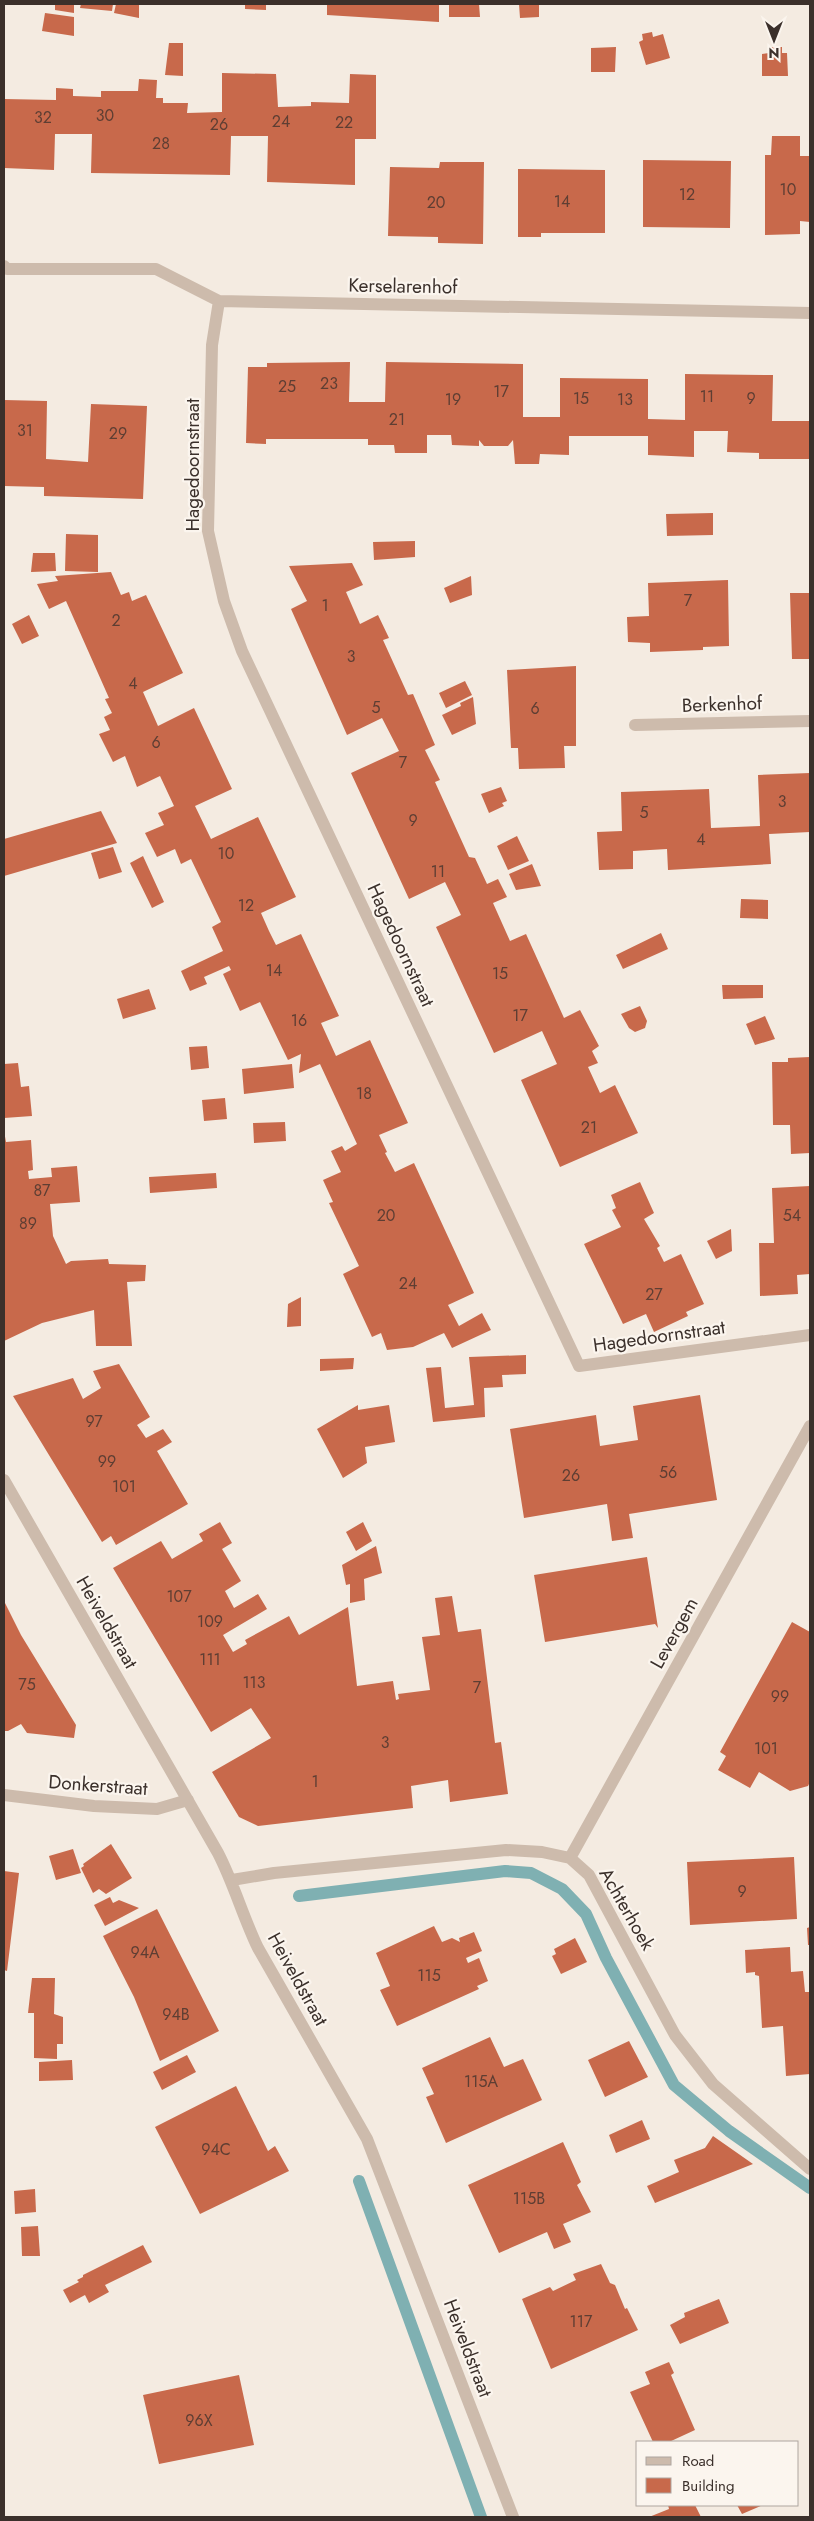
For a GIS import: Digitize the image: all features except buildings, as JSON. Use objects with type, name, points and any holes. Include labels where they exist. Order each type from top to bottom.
[{"type":"street","name":"Kerselarenhof","points":[[4,266],[7,270],[156,269],[220,301],[810,313]]},
{"type":"street","name":"Hagedoornstraat","points":[[220,301],[212,345],[208,531],[224,601],[246,660],[579,1366],[810,1335]]},
{"type":"street","name":"Berkenhof","points":[[635,725],[810,721]]},
{"type":"street","name":"Levergem","points":[[570,1858],[810,1426]]},
{"type":"street","name":"Heiveldstraat","points":[[4,1480],[188,1800],[232,1880],[245,1921],[258,1948],[367,2138],[513,2517]]},
{"type":"street","name":"Donkerstraat","points":[[4,1796],[94,1806],[156,1809],[188,1800]]},
{"type":"street","name":"Achterhoek","points":[[232,1880],[274,1873],[506,1850],[542,1852],[570,1858],[589,1875],[675,2035],[713,2084],[810,2169]]},
{"type":"waterway","points":[[299,1896],[505,1871],[531,1873],[562,1889],[586,1914],[606,1958],[674,2085],[729,2131],[810,2188]]},
{"type":"waterway","points":[[359,2181],[481,2517]]}]
